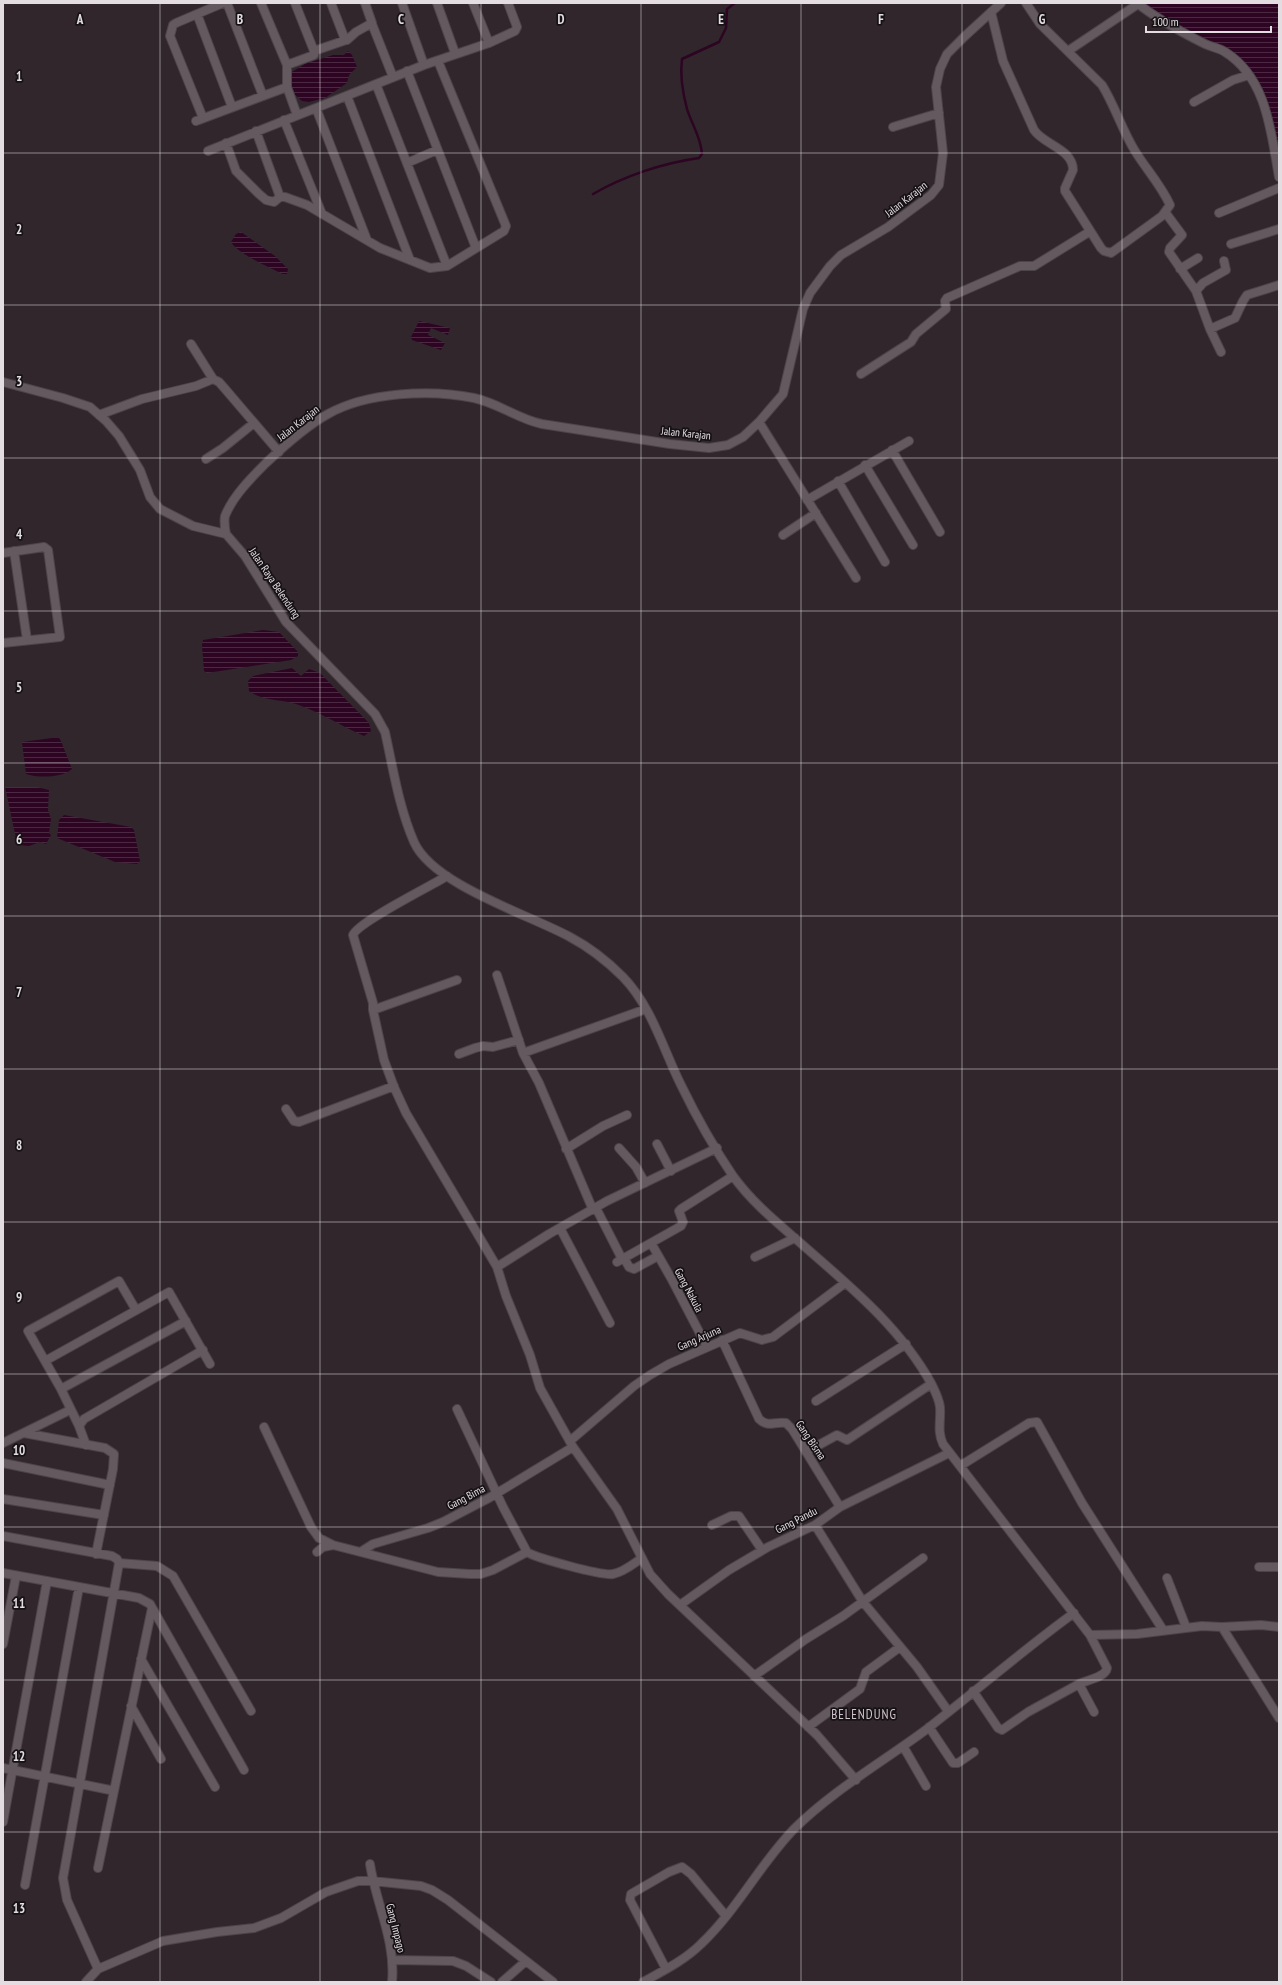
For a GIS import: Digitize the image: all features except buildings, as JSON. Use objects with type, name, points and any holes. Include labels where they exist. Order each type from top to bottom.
[{"type":"street","points":[[223,3],[176,23],[173,25],[170,36],[199,119],[286,88]]},
{"type":"street","points":[[227,3],[263,96]]},
{"type":"street","points":[[261,3],[286,65],[286,88],[297,115]]},
{"type":"street","points":[[286,65],[314,55],[314,51],[295,3]]},
{"type":"street","points":[[331,3],[346,40]]},
{"type":"street","points":[[365,3],[394,77]]},
{"type":"street","points":[[402,3],[424,65]]},
{"type":"street","points":[[437,3],[455,53]]},
{"type":"street","points":[[473,3],[488,43]]},
{"type":"street","points":[[208,151],[407,71],[511,34],[517,27],[508,3]]},
{"type":"street","name":"Jalan Karajan","points":[[226,534],[225,517],[246,483],[279,452],[327,414],[347,406],[373,399],[415,394],[474,398],[500,407],[529,421],[670,444],[709,448],[733,443],[743,437],[759,422],[783,394],[802,309],[810,293],[830,266],[841,255],[905,215],[931,195],[939,185],[942,173],[943,153],[936,87],[943,61],[964,36],[1001,3]]},
{"type":"street","points":[[991,12],[1003,60],[1034,130],[1042,139],[1066,154],[1073,166],[1071,176],[1064,188],[1065,191],[1089,232],[1104,251],[1111,253],[1166,212],[1170,205],[1165,195],[1134,150],[1109,96],[1102,85],[1040,24],[1026,3]]},
{"type":"street","points":[[1068,51],[1137,4],[1180,31],[1224,52],[1249,75],[1261,97],[1270,126],[1279,177]]},
{"type":"street","points":[[197,14],[232,107]]},
{"type":"street","points":[[314,51],[349,40],[356,32],[372,24]]},
{"type":"street","points":[[226,143],[236,171],[259,194],[271,202],[280,197],[307,205],[380,248],[430,268],[446,266],[504,231],[506,226],[438,61]]},
{"type":"street","points":[[407,71],[476,248]]},
{"type":"street","points":[[1194,102],[1234,80],[1249,75]]},
{"type":"street","points":[[376,84],[446,266]]},
{"type":"street","points":[[347,96],[410,260]]},
{"type":"street","points":[[316,108],[367,240]]},
{"type":"street","points":[[893,126],[939,113]]},
{"type":"street","points":[[284,120],[322,214]]},
{"type":"street","points":[[256,131],[280,197]]},
{"type":"street","points":[[407,162],[437,150]]},
{"type":"street","points":[[1219,213],[1279,188]]},
{"type":"street","points":[[1166,212],[1182,235],[1170,248],[1169,252],[1196,291],[1210,329],[1221,352]]},
{"type":"street","points":[[1231,244],[1279,229]]},
{"type":"street","points":[[861,374],[911,342],[916,334],[946,309],[944,301],[947,298],[1020,266],[1034,266],[1089,232]]},
{"type":"street","points":[[1180,269],[1198,258]]},
{"type":"street","points":[[1196,291],[1203,283],[1226,270],[1224,261]]},
{"type":"street","points":[[1210,329],[1235,318],[1247,295],[1279,285]]},
{"type":"street","points":[[191,344],[213,379],[219,382],[279,452]]},
{"type":"street","points":[[99,415],[142,399],[196,386],[213,379]]},
{"type":"street","points":[[3,382],[90,407],[119,436],[140,470],[150,497],[160,509],[193,526],[226,534]]},
{"type":"street","points":[[759,422],[856,578]]},
{"type":"street","points":[[206,459],[223,448],[254,423]]},
{"type":"street","points":[[807,500],[865,465],[909,441]]},
{"type":"street","points":[[892,450],[940,532]]},
{"type":"street","points":[[865,465],[913,545]]},
{"type":"street","points":[[838,481],[885,562]]},
{"type":"street","points":[[782,535],[816,513]]},
{"type":"street","name":"Jalan Raya Belendung","points":[[226,534],[244,556],[286,622],[375,714],[385,732],[402,804],[414,843],[429,862],[447,876],[494,903],[570,937],[593,952],[625,979],[646,1008],[681,1085],[733,1176],[773,1220],[873,1309],[906,1344],[931,1384],[940,1406],[940,1436],[950,1453],[1074,1613],[1090,1635],[1106,1665],[1107,1671],[1102,1675],[1079,1684]]},
{"type":"street","points":[[3,553],[44,547],[48,550],[60,637],[3,643]]},
{"type":"street","points":[[14,551],[27,640]]},
{"type":"street","points":[[447,876],[371,920],[353,933],[353,939],[374,1003],[373,1010],[384,1060],[406,1113],[497,1267],[506,1296],[528,1349],[540,1388],[572,1444],[617,1510],[656,1581],[808,1727],[856,1780]]},
{"type":"street","points":[[497,975],[523,1053],[566,1149],[621,1260],[629,1267],[634,1269],[658,1256]]},
{"type":"street","points":[[373,1010],[457,980]]},
{"type":"street","points":[[523,1053],[646,1008]]},
{"type":"street","points":[[459,1054],[483,1046],[493,1047],[519,1040]]},
{"type":"street","points":[[286,1109],[294,1121],[299,1122],[394,1086]]},
{"type":"street","points":[[566,1149],[602,1126],[627,1116]]},
{"type":"street","points":[[657,1144],[670,1171]]},
{"type":"street","points":[[619,1148],[636,1167],[645,1184]]},
{"type":"street","points":[[497,1267],[560,1228],[595,1209],[717,1148]]},
{"type":"street","points":[[621,1260],[651,1244],[683,1224],[679,1213],[681,1209],[733,1176]]},
{"type":"street","points":[[560,1228],[610,1323]]},
{"type":"street","points":[[756,1257],[795,1238]]},
{"type":"street","name":"Gang Nakula","points":[[651,1244],[707,1347]]},
{"type":"street","points":[[86,1445],[79,1426],[61,1389],[28,1331],[119,1281],[136,1310]]},
{"type":"street","name":"Gang Arjuna","points":[[572,1444],[634,1386],[650,1375],[669,1364],[722,1340],[740,1334],[762,1340],[773,1337],[845,1284]]},
{"type":"street","points":[[45,1361],[169,1292],[210,1364]]},
{"type":"street","points":[[61,1389],[186,1321]]},
{"type":"street","name":"Gang Bisma","points":[[722,1340],[759,1419],[765,1424],[782,1423],[788,1425],[840,1507]]},
{"type":"street","points":[[816,1401],[906,1344]]},
{"type":"street","points":[[79,1426],[84,1419],[203,1350]]},
{"type":"street","points":[[806,1452],[837,1435],[847,1440],[931,1384]]},
{"type":"street","points":[[457,1409],[496,1493],[527,1552],[576,1568],[610,1575],[622,1571],[642,1558]]},
{"type":"street","points":[[3,1443],[70,1410]]},
{"type":"street","points":[[960,1466],[1029,1424],[1037,1422],[1082,1503],[1163,1630]]},
{"type":"street","points":[[264,1427],[311,1527],[319,1538],[333,1545],[362,1551],[438,1572],[470,1574],[481,1574],[493,1570],[527,1552]]},
{"type":"street","points":[[24,1433],[105,1448],[114,1454],[115,1460],[96,1554]]},
{"type":"street","name":"Gang Bima","points":[[362,1551],[374,1544],[418,1532],[443,1522],[496,1493],[572,1444]]},
{"type":"street","name":"Gang Pandu","points":[[680,1605],[729,1570],[762,1550],[815,1525],[840,1507],[950,1453]]},
{"type":"street","points":[[3,1463],[110,1485]]},
{"type":"street","points":[[3,1499],[104,1515]]},
{"type":"street","points":[[712,1525],[731,1516],[739,1516],[762,1550]]},
{"type":"street","points":[[815,1525],[863,1602],[917,1667],[948,1712]]},
{"type":"street","points":[[3,1536],[115,1557],[119,1563],[62,1878],[67,1900],[98,1969]]},
{"type":"street","points":[[316,1552],[323,1547],[333,1545]]},
{"type":"street","points":[[754,1676],[863,1602],[923,1558]]},
{"type":"street","points":[[119,1563],[157,1566],[173,1576],[251,1711]]},
{"type":"street","points":[[1259,1567],[1279,1567]]},
{"type":"street","points":[[3,1573],[146,1600],[152,1608],[244,1770]]},
{"type":"street","points":[[3,1644],[16,1576]]},
{"type":"street","points":[[1167,1578],[1186,1627]]},
{"type":"street","points":[[3,1822],[48,1581]]},
{"type":"street","points":[[25,1885],[46,1776],[79,1587]]},
{"type":"street","points":[[98,1868],[152,1608]]},
{"type":"street","points":[[644,1982],[682,1960],[701,1945],[726,1916],[794,1829],[856,1780],[929,1727],[1023,1650],[1074,1613]]},
{"type":"street","points":[[1090,1635],[1131,1634],[1202,1626],[1279,1627]]},
{"type":"street","points":[[1222,1627],[1279,1718]]},
{"type":"street","points":[[808,1727],[860,1689],[866,1672],[900,1647]]},
{"type":"street","points":[[141,1659],[215,1787]]},
{"type":"street","points":[[973,1691],[998,1728],[1002,1730],[1028,1712],[1079,1684],[1094,1712]]},
{"type":"street","points":[[131,1706],[161,1759]]},
{"type":"street","points":[[929,1727],[952,1763],[958,1763],[974,1752]]},
{"type":"street","points":[[903,1746],[926,1786]]},
{"type":"street","points":[[3,1768],[110,1790]]},
{"type":"street","name":"Gang Impago","points":[[370,1864],[372,1881],[387,1932],[393,1960],[392,1982]]},
{"type":"street","points":[[666,1969],[630,1900],[631,1894],[669,1872],[682,1867],[691,1874],[726,1916]]},
{"type":"street","points":[[86,1982],[98,1969],[163,1941],[217,1932],[254,1928],[264,1925],[326,1892],[358,1881],[409,1884],[432,1890],[448,1900],[552,1982]]},
{"type":"street","points":[[393,1960],[453,1961],[466,1966],[491,1982]]},
{"type":"street","points":[[502,1982],[526,1961]]},
{"type":"shaded area","points":[[1141,3],[1279,3],[1279,152],[1274,128],[1254,76]]},
{"type":"shaded area","points":[[348,51],[352,55],[357,67],[349,75],[347,83],[325,98],[309,102],[302,101],[292,92],[289,81],[292,72],[305,64],[333,55],[344,55]]},
{"type":"shaded area","points":[[241,232],[275,256],[288,269],[287,274],[283,274],[254,260],[235,247],[231,242],[236,234]]},
{"type":"shaded area","points":[[419,321],[450,328],[448,335],[431,328],[428,335],[445,343],[441,350],[412,340],[411,337]]},
{"type":"shaded area","points":[[263,630],[279,632],[298,652],[298,656],[291,660],[207,673],[204,671],[203,640]]},
{"type":"shaded area","points":[[292,668],[301,676],[309,669],[320,673],[369,723],[371,731],[364,736],[305,707],[290,702],[260,697],[249,691],[248,681],[253,676]]},
{"type":"shaded area","points":[[59,738],[61,741],[72,769],[56,776],[37,776],[26,774],[22,742]]},
{"type":"shaded area","points":[[5,787],[37,787],[49,790],[48,810],[51,819],[49,833],[51,835],[46,844],[40,842],[29,846],[19,845],[17,843]]},
{"type":"shaded area","points":[[64,815],[131,827],[134,830],[140,861],[137,864],[115,862],[57,838],[59,820]]},
{"type":"waterway","points":[[593,194],[618,181],[644,171],[672,163],[699,158],[702,154],[700,142],[684,97],[681,65],[682,59],[719,42],[726,28],[727,9],[735,3]]},
{"type":"district","name":"BELENDUNG","points":[[864,1714]]}]
